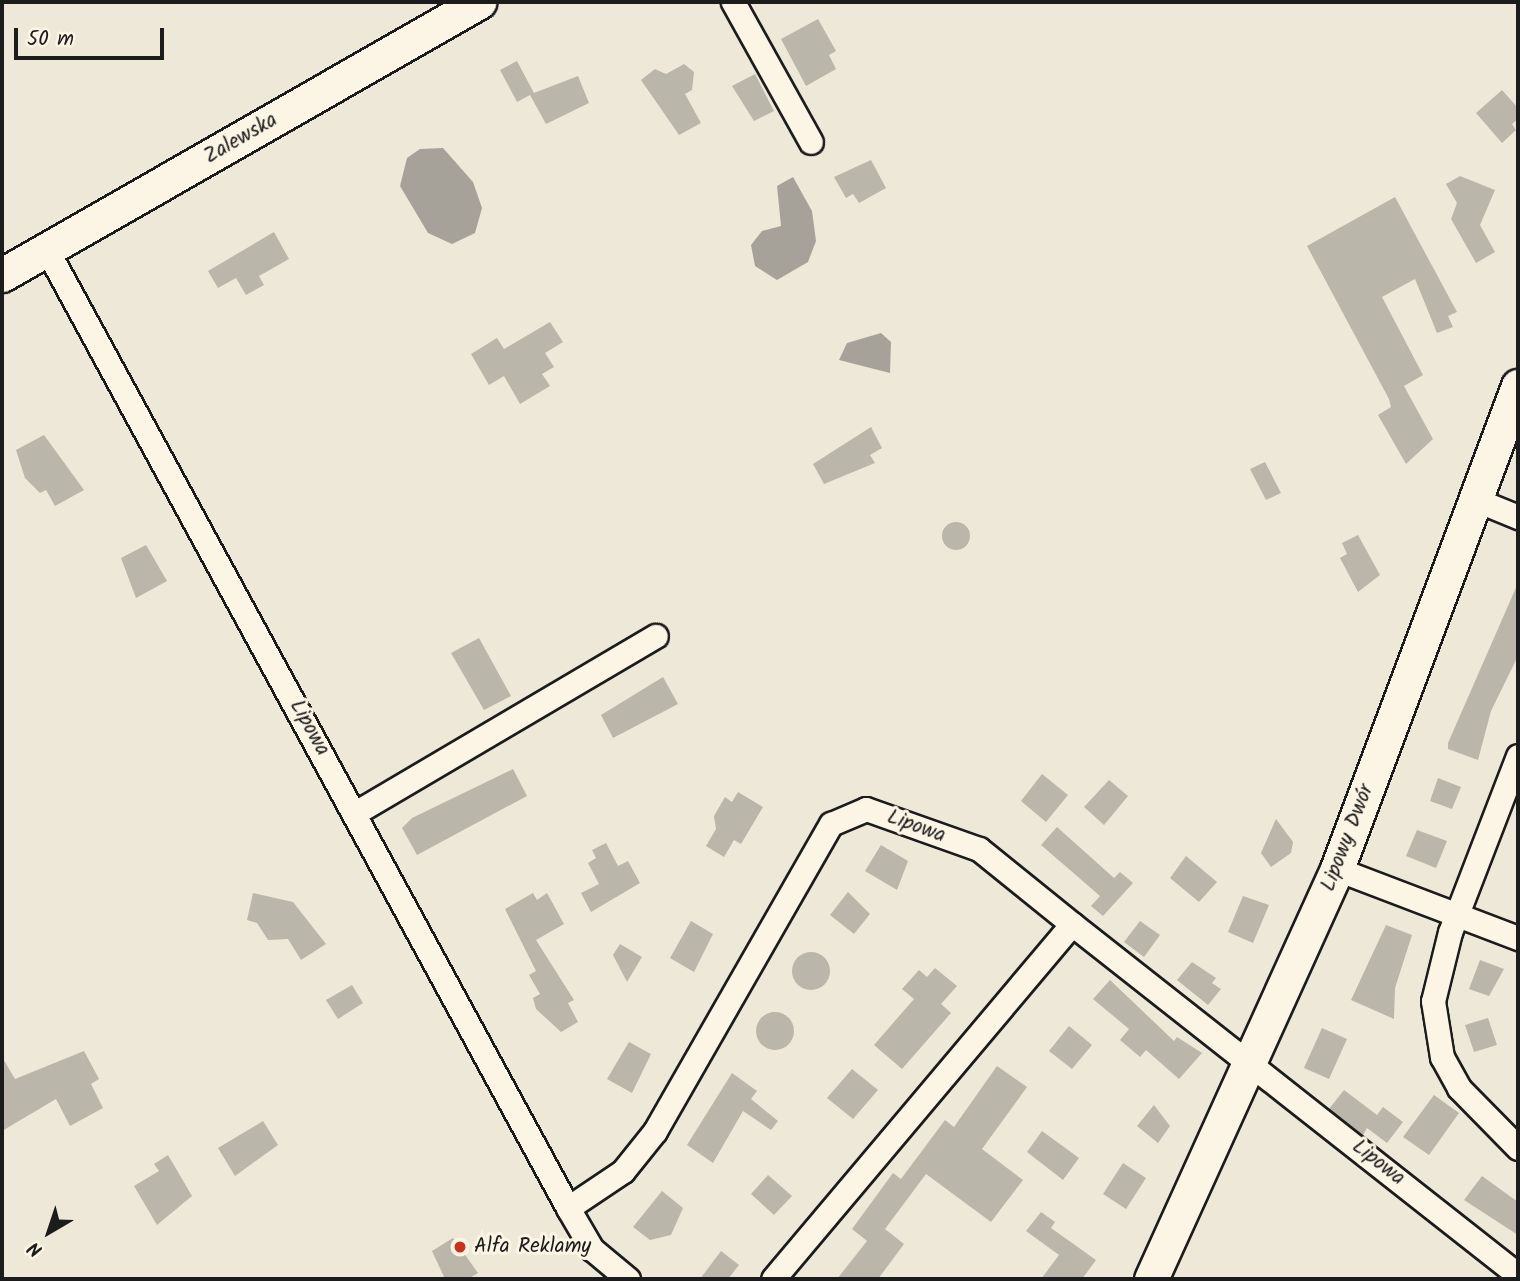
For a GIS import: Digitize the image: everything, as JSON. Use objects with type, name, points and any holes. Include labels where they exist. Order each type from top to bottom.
[{"type":"street","points":[[733,2],[811,142]]},
{"type":"street","name":"Zalewska","points":[[2,275],[458,7]]},
{"type":"street","name":"Lipowa","points":[[47,250],[568,1208],[592,1249],[628,1279]]},
{"type":"street","name":"Lipowy Dwór","points":[[1151,1279],[1252,1063],[1338,869],[1518,386]]},
{"type":"street","points":[[1474,499],[1518,517]]},
{"type":"street","points":[[355,813],[656,636]]},
{"type":"street","points":[[1518,757],[1457,914],[1433,1001],[1440,1048],[1476,1111],[1518,1148]]},
{"type":"street","name":"Lipowa","points":[[568,1208],[623,1171],[655,1131],[831,824],[866,809],[979,849],[1226,1050],[1252,1063],[1518,1275]]},
{"type":"street","points":[[1338,869],[1518,938]]},
{"type":"street","points":[[773,1279],[1072,924]]},
{"type":"shaded area","points":[[443,148],[473,182],[482,208],[475,233],[452,244],[428,233],[400,186],[407,158],[420,149]]},
{"type":"shaded area","points":[[793,177],[812,211],[816,241],[808,262],[777,280],[755,266],[751,245],[762,231],[781,226],[777,186]]},
{"type":"shaded area","points":[[881,333],[891,342],[890,373],[839,360],[847,343]]},
{"type":"building","points":[[818,19],[836,51],[829,55],[836,69],[806,86],[781,39]]},
{"type":"building","points":[[517,61],[534,93],[578,76],[589,103],[546,124],[530,95],[517,102],[500,70]]},
{"type":"building","points":[[684,64],[694,72],[692,90],[685,94],[701,123],[679,135],[641,80],[655,69],[666,74]]},
{"type":"building","points":[[755,74],[774,111],[754,121],[732,86]]},
{"type":"building","points":[[1502,90],[1518,108],[1518,119],[1512,124],[1516,130],[1502,143],[1476,113]]},
{"type":"building","points":[[871,160],[886,188],[859,203],[853,194],[846,198],[834,177]]},
{"type":"building","points":[[1460,176],[1495,190],[1480,225],[1495,252],[1476,263],[1451,219],[1457,203],[1446,184]]},
{"type":"building","points":[[1395,197],[1457,312],[1448,316],[1453,327],[1437,333],[1415,279],[1382,297],[1423,375],[1404,386],[1433,439],[1406,464],[1378,415],[1391,407],[1389,399],[1307,246]]},
{"type":"building","points":[[274,232],[289,259],[259,276],[264,285],[246,295],[236,278],[218,288],[208,271]]},
{"type":"building","points":[[550,322],[563,342],[545,353],[554,367],[542,374],[550,386],[520,404],[504,376],[489,385],[471,354],[497,338],[504,349]]},
{"type":"building","points":[[871,427],[882,448],[870,455],[875,463],[824,484],[813,464]]},
{"type":"building","points":[[44,435],[84,490],[55,506],[46,490],[40,493],[25,478],[16,450]]},
{"type":"building","points":[[1265,462],[1281,493],[1266,500],[1250,469]]},
{"type":"building","points":[[956,522],[966,526],[970,536],[966,546],[956,550],[946,546],[942,536],[946,526]]},
{"type":"building","points":[[1358,535],[1380,575],[1358,592],[1340,558],[1347,554],[1342,543]]},
{"type":"building","points":[[146,545],[167,581],[136,598],[121,558]]},
{"type":"building","points":[[1518,583],[1518,656],[1491,711],[1478,760],[1448,749],[1448,743]]},
{"type":"building","points":[[479,638],[511,696],[484,710],[451,653]]},
{"type":"building","points":[[663,677],[678,704],[613,738],[601,715]]},
{"type":"building","points":[[513,769],[527,796],[417,855],[402,828],[412,818]]},
{"type":"building","points":[[1042,774],[1068,795],[1046,822],[1021,801]]},
{"type":"building","points":[[1438,778],[1461,787],[1452,809],[1430,801]]},
{"type":"building","points":[[1109,780],[1128,796],[1104,825],[1084,807]]},
{"type":"building","points":[[738,792],[763,807],[741,844],[734,840],[724,857],[706,846],[716,829],[714,816],[725,797],[732,802]]},
{"type":"building","points":[[1276,819],[1293,842],[1291,853],[1271,867],[1261,853]]},
{"type":"building","points":[[1057,827],[1114,878],[1120,872],[1133,883],[1103,916],[1091,906],[1100,896],[1041,845]]},
{"type":"building","points":[[1417,830],[1447,841],[1436,868],[1406,856]]},
{"type":"building","points":[[606,843],[618,866],[628,861],[640,883],[591,912],[581,893],[599,884],[588,863],[596,858],[592,850]]},
{"type":"building","points":[[881,845],[908,861],[897,890],[865,871]]},
{"type":"building","points":[[1186,856],[1217,882],[1199,902],[1170,878]]},
{"type":"building","points":[[848,892],[870,914],[854,934],[830,915]]},
{"type":"building","points":[[253,893],[293,902],[326,944],[301,960],[288,939],[268,940],[257,923],[247,920]]},
{"type":"building","points":[[533,893],[537,900],[547,893],[564,924],[536,940],[574,1000],[568,1003],[578,1022],[561,1032],[536,1009],[533,998],[540,994],[529,975],[536,971],[505,909]]},
{"type":"building","points":[[1243,896],[1269,905],[1253,943],[1228,932]]},
{"type":"building","points":[[691,921],[713,934],[694,972],[670,958]]},
{"type":"building","points":[[1140,921],[1160,935],[1144,957],[1124,942]]},
{"type":"building","points":[[1386,925],[1412,935],[1395,988],[1394,1019],[1351,1000]]},
{"type":"building","points":[[620,944],[642,957],[627,982],[613,955]]},
{"type":"building","points":[[811,952],[824,958],[830,971],[824,984],[811,990],[798,984],[792,971],[798,958]]},
{"type":"building","points":[[1480,960],[1504,969],[1489,996],[1469,989]]},
{"type":"building","points":[[1192,962],[1216,978],[1212,983],[1221,989],[1208,1005],[1177,980]]},
{"type":"building","points":[[935,968],[957,986],[941,1004],[951,1013],[902,1069],[874,1045],[914,999],[902,989],[919,970],[927,977]]},
{"type":"building","points":[[1110,980],[1174,1041],[1177,1037],[1202,1053],[1179,1079],[1146,1050],[1140,1057],[1120,1040],[1129,1029],[1093,999]]},
{"type":"building","points":[[352,985],[363,1003],[338,1019],[326,1000]]},
{"type":"building","points":[[775,1012],[788,1018],[794,1031],[788,1044],[775,1050],[762,1044],[756,1031],[762,1018]]},
{"type":"building","points":[[1488,1018],[1497,1045],[1474,1052],[1465,1025]]},
{"type":"building","points":[[1069,1026],[1092,1045],[1072,1069],[1049,1051]]},
{"type":"building","points":[[1322,1028],[1347,1039],[1329,1079],[1304,1068]]},
{"type":"building","points":[[629,1042],[651,1054],[632,1093],[607,1079]]},
{"type":"building","points":[[84,1051],[99,1079],[91,1084],[103,1108],[70,1126],[56,1099],[2,1131],[2,1057],[15,1079]]},
{"type":"building","points":[[997,1066],[1027,1087],[982,1149],[1023,1180],[991,1222],[926,1174],[885,1229],[904,1244],[878,1279],[837,1279],[867,1241],[852,1229],[893,1173],[901,1179],[945,1120],[954,1127]]},
{"type":"building","points":[[852,1069],[878,1090],[853,1119],[827,1098]]},
{"type":"building","points":[[732,1073],[757,1091],[751,1099],[778,1121],[771,1130],[743,1111],[713,1163],[687,1145]]},
{"type":"building","points":[[1344,1090],[1377,1115],[1383,1107],[1403,1122],[1387,1143],[1367,1128],[1363,1135],[1329,1109]]},
{"type":"building","points":[[1434,1095],[1459,1113],[1429,1155],[1403,1137]]},
{"type":"building","points":[[1154,1105],[1170,1126],[1158,1143],[1137,1126]]},
{"type":"building","points":[[263,1121],[278,1145],[235,1176],[218,1148]]},
{"type":"building","points":[[1042,1131],[1079,1158],[1063,1180],[1027,1152]]},
{"type":"building","points":[[168,1155],[192,1196],[157,1225],[134,1186],[159,1171],[154,1164]]},
{"type":"building","points":[[1123,1163],[1146,1178],[1126,1209],[1103,1194]]},
{"type":"building","points":[[768,1175],[792,1196],[774,1215],[751,1194]]},
{"type":"building","points":[[1482,1176],[1518,1202],[1518,1235],[1464,1200]]},
{"type":"building","points":[[662,1191],[683,1208],[671,1235],[650,1240],[633,1227]]},
{"type":"building","points":[[1041,1212],[1055,1222],[1051,1228],[1096,1260],[1082,1279],[1041,1279],[1059,1255],[1026,1231]]},
{"type":"building","points":[[453,1238],[478,1273],[468,1279],[445,1279],[432,1251]]},
{"type":"building","points":[[721,1251],[739,1265],[728,1279],[700,1279]]},
{"type":"place","name":"Alfa Reklamy","points":[[460,1247]]}]
